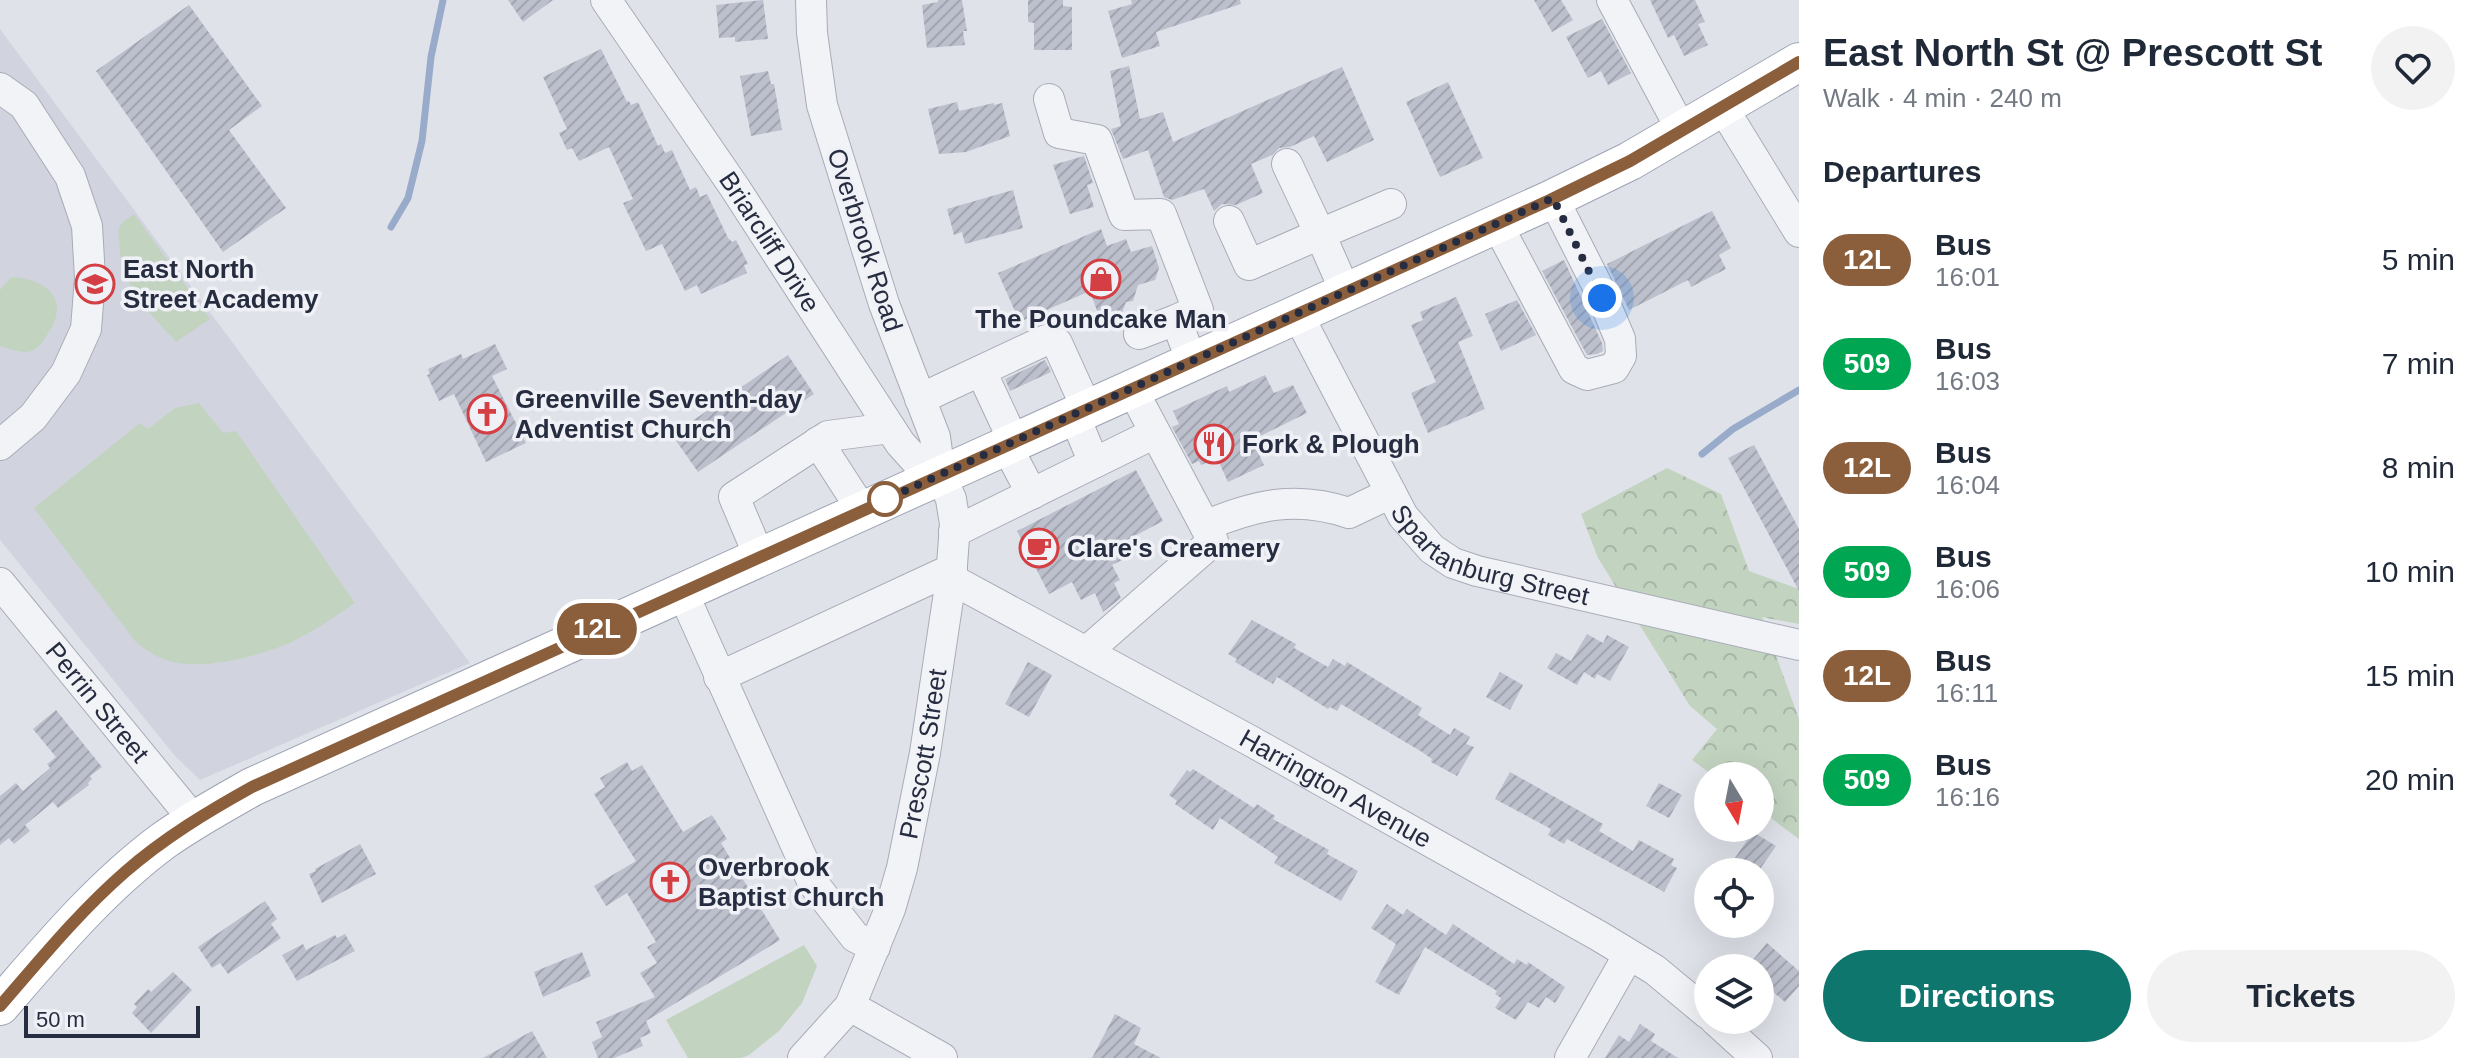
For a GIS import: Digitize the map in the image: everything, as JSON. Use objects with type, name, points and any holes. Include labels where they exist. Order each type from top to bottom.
[{"type":"main road","points":[[0,1006],[100,895],[162,842],[252,787],[1553,198],[1630,161],[1799,62]]},
{"type":"street","name":"Briarcliff Drive","points":[[606,0],[735,188],[890,428],[917,462],[940,474]]},
{"type":"street","name":"Overbrook Road","points":[[811,0],[812,33],[822,105],[884,304],[935,437],[940,474]]},
{"type":"street","points":[[1612,0],[1682,131]]},
{"type":"street","points":[[0,88],[24,105],[70,176],[87,226],[90,278],[86,329],[66,373],[33,417],[0,445]]},
{"type":"street","points":[[1049,99],[1059,133],[1097,140],[1124,215],[1161,214],[1198,310],[1139,334]]},
{"type":"street","points":[[1723,108],[1799,232]]},
{"type":"street","points":[[1287,164],[1346,293]]},
{"type":"street","points":[[1497,224],[1574,369],[1587,375],[1614,368],[1621,356],[1620,339],[1599,289],[1553,198]]},
{"type":"street","points":[[1229,221],[1249,265],[1391,204]]},
{"type":"street","name":"Spartanburg Street","points":[[1298,315],[1403,516],[1432,549],[1453,563],[1799,645]]},
{"type":"street","points":[[1176,320],[1192,362]]},
{"type":"street","points":[[920,399],[1046,340],[1057,343],[1094,463]]},
{"type":"street","points":[[981,371],[1032,494]]},
{"type":"street","points":[[1086,652],[1213,541],[1132,389]]},
{"type":"street","points":[[759,556],[734,497],[828,436],[890,428]]},
{"type":"street","points":[[954,532],[1155,433]]},
{"type":"street","points":[[818,442],[862,510]]},
{"type":"street","name":"Prescott Street","points":[[803,1058],[850,1006],[890,909],[915,811],[951,574],[954,532],[951,499],[940,474]]},
{"type":"street","points":[[1205,526],[1243,509],[1285,503],[1323,504],[1349,513],[1391,493]]},
{"type":"street","points":[[719,677],[951,574]]},
{"type":"street","name":"Harrington Avenue","points":[[951,574],[1599,936],[1655,970],[1694,1002]]},
{"type":"street","name":"Perrin Street","points":[[0,583],[194,820]]},
{"type":"street","points":[[682,591],[813,883],[855,937],[875,947]]},
{"type":"street","points":[[1570,1058],[1628,956]]},
{"type":"street","points":[[850,1006],[942,1058]]},
{"type":"street","points":[[1730,1034],[1757,1058]]},
{"type":"shaded area","name":"East North Street Academy","points":[[0,29],[470,663],[200,780],[175,756],[0,540]]},
{"type":"green space","points":[[134,214],[210,319],[176,342],[140,301],[122,265],[119,230]]},
{"type":"green space","points":[[10,278],[46,288],[56,302],[55,321],[49,332],[37,348],[28,352],[0,346],[0,290]]},
{"type":"green space","points":[[199,403],[223,433],[236,431],[355,603],[290,643],[236,660],[198,664],[166,660],[135,641],[34,508],[140,423],[148,429],[175,408]]},
{"type":"green space","points":[[1667,468],[1721,494],[1749,571],[1799,589],[1799,624],[1762,617],[1799,719],[1799,839],[1774,820],[1774,762],[1692,760],[1717,729],[1690,706],[1598,558],[1581,514]]},
{"type":"green space","points":[[804,945],[817,966],[802,1003],[779,1031],[741,1058],[688,1058],[666,1020]]},
{"type":"building","points":[[508,0],[553,0],[523,22]]},
{"type":"building","points":[[763,0],[768,39],[735,42],[735,37],[719,38],[716,5]]},
{"type":"building","points":[[938,0],[962,0],[967,31],[963,31],[965,45],[927,48],[922,5]]},
{"type":"building","points":[[1028,0],[1063,0],[1063,6],[1072,7],[1072,50],[1034,50],[1034,23],[1028,22]]},
{"type":"building","points":[[1131,0],[1240,0],[1241,4],[1156,32],[1160,46],[1122,58],[1108,11],[1132,4]]},
{"type":"building","points":[[1534,0],[1561,0],[1573,20],[1552,32]]},
{"type":"building","points":[[1650,0],[1695,0],[1705,22],[1698,24],[1708,45],[1684,56],[1674,35],[1668,38]]},
{"type":"building","points":[[189,5],[262,106],[229,130],[286,208],[223,252],[96,71]]},
{"type":"building","points":[[1602,19],[1631,73],[1608,85],[1601,71],[1588,78],[1566,37]]},
{"type":"building","points":[[601,49],[627,102],[631,105],[638,102],[658,146],[661,144],[665,153],[672,150],[690,190],[696,187],[700,197],[707,194],[728,238],[732,242],[736,240],[748,264],[744,265],[747,273],[701,294],[697,285],[685,291],[662,244],[646,251],[623,203],[633,199],[609,147],[579,161],[572,148],[567,150],[559,133],[567,129],[543,77]]},
{"type":"building","points":[[1129,66],[1140,119],[1163,112],[1173,142],[1342,67],[1374,140],[1327,162],[1314,136],[1290,147],[1279,148],[1272,155],[1251,164],[1263,193],[1236,205],[1222,204],[1214,211],[1204,189],[1172,200],[1164,197],[1148,150],[1123,159],[1111,129],[1121,126],[1110,71]]},
{"type":"building","points":[[768,71],[771,84],[774,84],[782,130],[751,136],[740,76]]},
{"type":"building","points":[[1448,82],[1483,158],[1440,177],[1406,102]]},
{"type":"building","points":[[957,102],[959,111],[1002,103],[1010,136],[966,152],[939,154],[928,109]]},
{"type":"building","points":[[1084,156],[1093,183],[1087,185],[1094,207],[1070,214],[1053,165]]},
{"type":"building","points":[[1013,190],[1023,228],[965,244],[962,232],[954,235],[947,209]]},
{"type":"building","points":[[1712,211],[1731,248],[1719,255],[1726,269],[1691,287],[1688,280],[1629,310],[1607,264]]},
{"type":"building","points":[[1101,229],[1107,246],[1126,239],[1131,252],[1152,246],[1159,268],[1155,280],[1138,285],[1133,301],[1126,302],[1121,315],[1101,322],[1090,291],[1024,320],[1022,316],[1018,318],[998,273]]},
{"type":"building","points":[[1564,260],[1602,343],[1603,351],[1597,354],[1587,355],[1542,271]]},
{"type":"building","points":[[1456,297],[1473,336],[1458,342],[1485,409],[1428,433],[1411,393],[1436,382],[1411,325],[1423,320],[1420,312]]},
{"type":"building","points":[[1517,300],[1536,335],[1501,351],[1485,314]]},
{"type":"building","name":"Greenville Seventh-day Adventist Church","points":[[495,344],[507,369],[492,376],[526,443],[486,462],[454,394],[439,401],[427,375],[430,374],[428,369],[461,354],[463,359]]},
{"type":"building","points":[[788,355],[814,394],[698,472],[672,435]]},
{"type":"building","points":[[1045,360],[1051,372],[1010,391],[1005,379]]},
{"type":"building","name":"Fork & Plough","points":[[1265,375],[1274,393],[1293,385],[1307,413],[1252,440],[1264,465],[1228,482],[1217,458],[1201,465],[1199,461],[1192,464],[1172,427],[1179,424],[1173,411],[1227,386],[1229,392]]},
{"type":"building","points":[[1754,445],[1799,529],[1799,591],[1728,458]]},
{"type":"building","points":[[1136,470],[1163,521],[1127,540],[1134,554],[1112,565],[1120,580],[1114,583],[1121,598],[1103,612],[1095,593],[1081,600],[1072,582],[1049,594],[1017,531]]},
{"type":"building","points":[[1252,620],[1296,644],[1294,648],[1328,667],[1333,659],[1345,666],[1347,662],[1422,708],[1418,715],[1450,735],[1454,728],[1470,737],[1466,744],[1474,747],[1457,776],[1341,704],[1337,711],[1328,709],[1277,677],[1273,684],[1235,662],[1237,659],[1228,654]]},
{"type":"building","points":[[1587,634],[1603,643],[1607,635],[1629,647],[1610,681],[1597,674],[1595,679],[1584,672],[1577,685],[1547,668],[1556,653],[1571,661]]},
{"type":"building","points":[[1028,662],[1052,675],[1029,717],[1005,704]]},
{"type":"building","points":[[1500,672],[1523,685],[1510,710],[1486,697]]},
{"type":"building","points":[[56,710],[102,767],[90,776],[89,785],[58,808],[53,802],[25,825],[30,831],[14,844],[9,838],[0,845],[0,796],[16,783],[23,791],[50,768],[47,764],[56,757],[33,729]]},
{"type":"building","name":"Overbrook Baptist Church","points":[[627,762],[632,771],[642,765],[683,832],[712,815],[727,839],[721,843],[780,940],[646,1021],[651,1033],[640,1038],[643,1046],[614,1058],[598,1058],[592,1042],[602,1037],[596,1022],[655,997],[640,973],[657,963],[647,947],[656,942],[627,893],[606,906],[594,886],[636,861],[594,794],[605,787],[600,778]]},
{"type":"building","points":[[1193,769],[1254,808],[1257,804],[1275,816],[1273,819],[1329,850],[1327,854],[1358,871],[1341,901],[1274,863],[1278,857],[1220,818],[1213,830],[1175,804],[1177,801],[1169,795],[1187,770],[1190,772]]},
{"type":"building","points":[[1510,772],[1603,824],[1599,831],[1633,851],[1639,840],[1674,859],[1671,865],[1677,868],[1664,892],[1567,839],[1564,844],[1548,835],[1551,829],[1495,799]]},
{"type":"building","points":[[1659,783],[1682,795],[1669,818],[1646,806]]},
{"type":"building","points":[[1746,842],[1769,842],[1776,846],[1768,858],[1735,858]]},
{"type":"building","points":[[360,844],[376,874],[322,903],[309,874]]},
{"type":"building","points":[[265,901],[277,919],[271,924],[281,938],[228,974],[220,963],[212,968],[198,947]]},
{"type":"building","points":[[1387,904],[1403,915],[1407,909],[1446,935],[1453,924],[1514,964],[1517,959],[1527,965],[1528,962],[1565,987],[1555,1003],[1546,997],[1539,1008],[1528,1002],[1516,1020],[1495,1008],[1501,998],[1495,994],[1497,991],[1425,947],[1399,995],[1375,982],[1396,944],[1371,928]]},
{"type":"building","points":[[345,934],[355,951],[297,981],[282,955],[303,944],[306,950],[335,935],[337,938]]},
{"type":"building","points":[[1767,943],[1799,971],[1799,986],[1785,1002],[1774,993],[1774,954],[1758,954]]},
{"type":"building","points":[[582,952],[591,976],[543,997],[534,972]]},
{"type":"building","points":[[173,972],[192,990],[151,1033],[132,1013],[137,1007],[134,1004],[148,989],[151,992]]},
{"type":"building","points":[[1115,1014],[1141,1028],[1134,1044],[1161,1058],[1092,1058]]},
{"type":"building","points":[[1640,1024],[1655,1034],[1651,1041],[1678,1058],[1605,1058],[1619,1035],[1629,1042]]},
{"type":"building","points":[[532,1031],[547,1058],[483,1058]]},
{"type":"waterway","points":[[391,227],[408,198],[422,141],[431,57],[443,0]]},
{"type":"waterway","points":[[1702,454],[1733,429],[1799,390]]},
{"type":"bus line","name":"12L","points":[[0,1006],[42,957],[126,871],[194,820],[252,787],[1550,200],[1630,161],[1799,62]]},
{"type":"place","name":"The Poundcake Man","points":[[1101,279]]},
{"type":"place","name":"East North Street Academy","points":[[95,284]]},
{"type":"place","name":"Greenville Seventh-day Adventist Church","points":[[487,414]]},
{"type":"place","name":"Fork & Plough","points":[[1214,444]]},
{"type":"place","name":"Clare's Creamery","points":[[1039,548]]},
{"type":"place","name":"Overbrook Baptist Church","points":[[670,882]]},
{"type":"route","points":[[885,499],[882,501],[1553,198],[1602,298]]}]
